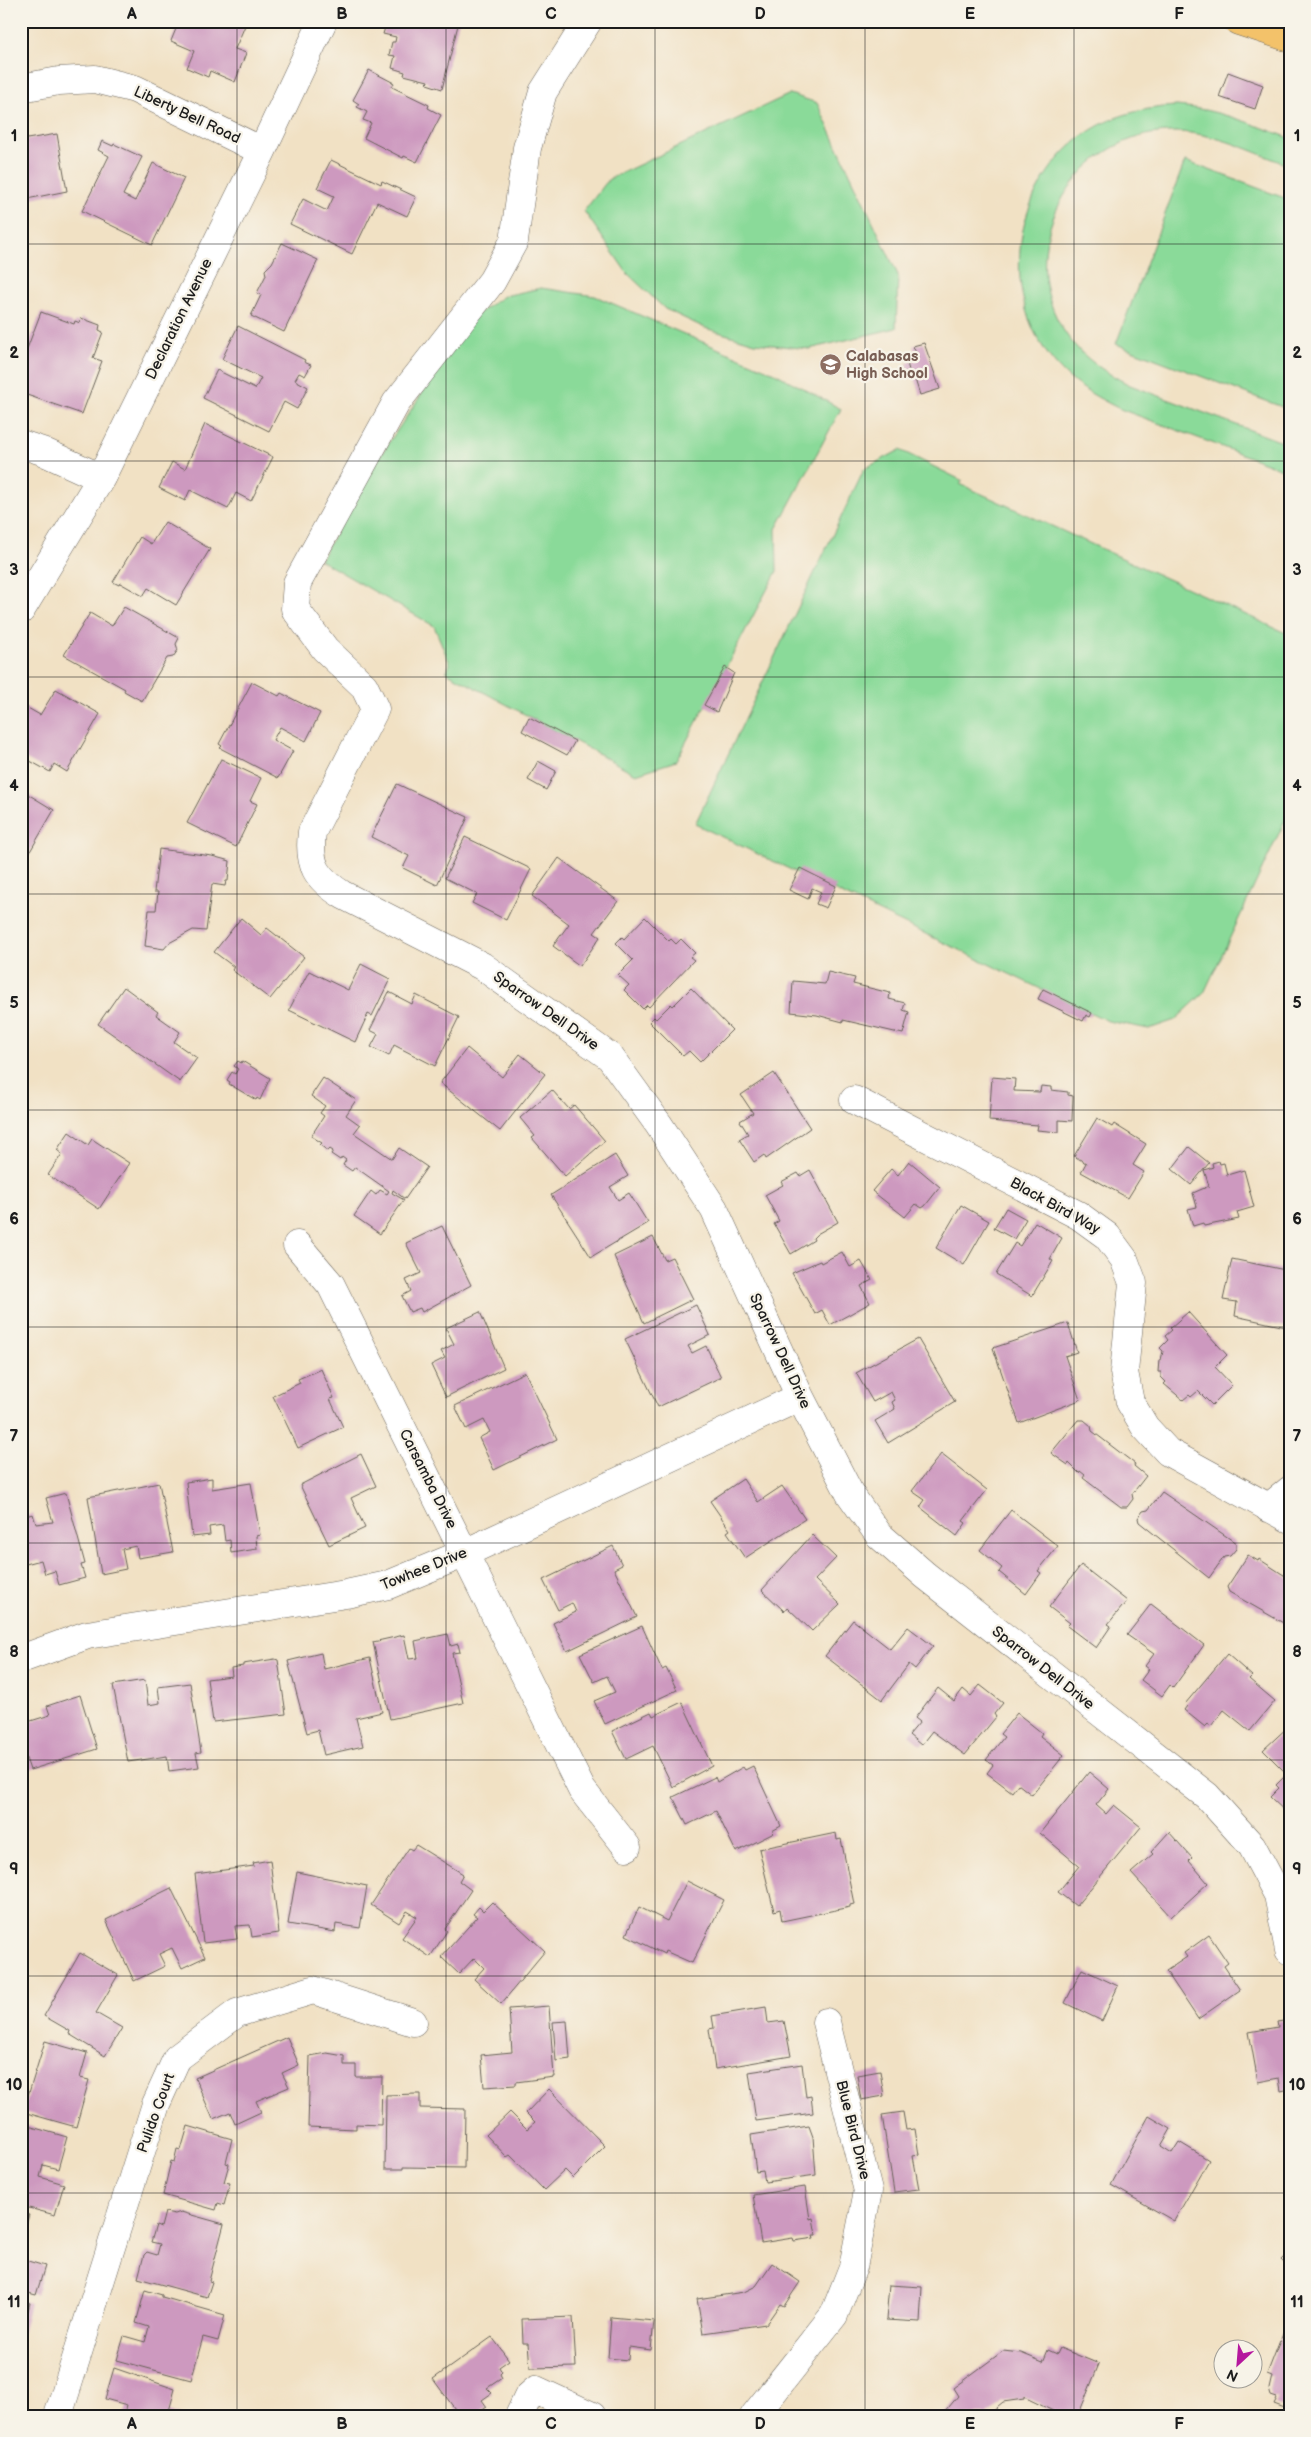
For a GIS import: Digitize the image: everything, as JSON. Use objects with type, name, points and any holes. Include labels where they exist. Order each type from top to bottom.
[{"type":"main road","points":[[1238,21],[1290,38]]},
{"type":"street","name":"Declaration Avenue","points":[[21,610],[101,478],[262,151],[323,21]]},
{"type":"street","name":"Sparrow Dell Drive","points":[[588,21],[543,92],[527,148],[514,241],[492,281],[396,403],[297,582],[295,609],[325,649],[364,686],[375,709],[312,832],[310,850],[314,868],[325,884],[343,895],[482,966],[610,1057],[659,1125],[714,1209],[800,1397],[850,1494],[879,1535],[925,1575],[1206,1796],[1252,1846],[1278,1895],[1289,1950]]},
{"type":"street","name":"Liberty Bell Road","points":[[21,88],[59,81],[96,79],[135,89],[262,151]]},
{"type":"street","points":[[21,444],[42,451],[101,478]]},
{"type":"street","name":"Black Bird Way","points":[[854,1100],[1078,1215],[1108,1236],[1124,1259],[1133,1283],[1124,1372],[1130,1402],[1145,1428],[1168,1452],[1279,1514]]},
{"type":"street","name":"Carsamba Drive","points":[[297,1245],[331,1285],[582,1790],[627,1847]]},
{"type":"street","name":"Towhee Drive","points":[[21,1659],[87,1635],[346,1594],[388,1585],[465,1553],[800,1397]]},
{"type":"street","points":[[1279,1514],[1290,1490]]},
{"type":"street","name":"Pulido Court","points":[[58,2416],[156,2104],[177,2058],[238,2013],[313,1990],[413,2022]]},
{"type":"street","name":"Blue Bird Drive","points":[[754,2416],[834,2315],[853,2267],[868,2191],[826,2022]]},
{"type":"street","points":[[518,2416],[528,2397],[536,2390],[592,2416]]},
{"type":"green space","points":[[790,94],[817,103],[898,275],[896,328],[809,349],[755,343],[705,328],[665,309],[627,273],[584,211],[609,179]]},
{"type":"green space","points":[[1177,106],[1206,110],[1290,138],[1290,166],[1235,144],[1192,133],[1177,132],[1142,136],[1111,149],[1084,170],[1064,196],[1050,226],[1045,259],[1048,293],[1067,336],[1082,353],[1100,368],[1130,385],[1290,445],[1290,472],[1120,409],[1085,390],[1074,382],[1050,357],[1032,327],[1022,295],[1019,262],[1023,229],[1034,197],[1051,167],[1086,133],[1110,120],[1149,109]]},
{"type":"green space","points":[[1185,161],[1290,200],[1290,410],[1116,344]]},
{"type":"green space","points":[[541,288],[595,296],[773,372],[841,409],[776,529],[777,571],[676,761],[636,774],[446,672],[450,664],[434,626],[320,560],[378,459],[474,316],[504,296]]},
{"type":"green space","points":[[900,450],[963,481],[960,484],[1290,635],[1290,810],[1204,993],[1175,1020],[1149,1029],[1108,1021],[695,824],[864,469]]},
{"type":"building","points":[[172,21],[247,21],[235,49],[246,53],[235,82],[210,71],[208,77],[187,68],[194,51],[171,41],[178,24]]},
{"type":"building","points":[[387,21],[459,21],[442,89],[427,84],[428,81],[404,75],[405,72],[392,68],[395,56],[389,55],[392,42],[395,42],[396,37],[383,34]]},
{"type":"building","points":[[369,70],[394,83],[392,87],[429,105],[428,108],[441,115],[417,162],[404,156],[403,158],[364,138],[371,123],[363,120],[367,112],[357,107],[359,104],[353,100]]},
{"type":"building","points":[[1228,72],[1263,85],[1255,109],[1219,97]]},
{"type":"building","points":[[57,134],[67,191],[27,199],[26,194],[21,195],[21,140]]},
{"type":"building","points":[[102,141],[113,146],[114,144],[142,157],[123,195],[135,201],[153,163],[184,178],[152,245],[82,211],[109,156],[98,150]]},
{"type":"building","points":[[331,160],[381,184],[382,181],[416,197],[407,216],[377,202],[352,254],[290,224],[303,199],[327,211],[334,196],[317,188]]},
{"type":"building","points":[[282,243],[318,260],[284,332],[251,316],[261,295],[257,293],[266,275],[265,270],[272,263]]},
{"type":"building","points":[[41,312],[74,324],[75,321],[80,323],[81,318],[100,325],[99,330],[103,332],[93,358],[102,361],[82,414],[21,393],[21,353],[25,354]]},
{"type":"building","points":[[238,326],[305,360],[304,362],[311,365],[305,376],[299,373],[295,380],[308,387],[297,409],[284,402],[269,431],[203,398],[217,370],[255,389],[261,378],[222,359]]},
{"type":"building","points":[[924,343],[940,389],[920,395],[913,373],[910,374],[907,363],[918,359],[913,346]]},
{"type":"building","points":[[205,424],[273,457],[251,501],[236,493],[228,509],[190,490],[185,501],[159,488],[172,462],[185,469]]},
{"type":"building","points":[[165,522],[210,549],[176,605],[148,588],[143,596],[120,583],[119,585],[113,582],[140,537],[151,544]]},
{"type":"building","points":[[124,607],[179,638],[176,644],[178,650],[173,657],[167,658],[142,701],[124,691],[125,689],[64,655],[90,613],[112,626]]},
{"type":"building","points":[[725,667],[734,673],[717,712],[704,705]]},
{"type":"building","points":[[252,682],[279,696],[281,693],[320,713],[306,741],[280,727],[273,740],[293,751],[278,778],[220,748],[222,746],[219,744]]},
{"type":"building","points":[[56,689],[100,714],[67,772],[54,764],[50,772],[21,756],[21,715],[26,707],[40,715]]},
{"type":"building","points":[[529,717],[575,741],[567,755],[522,731]]},
{"type":"building","points":[[221,759],[261,778],[250,801],[257,804],[236,847],[187,823]]},
{"type":"building","points":[[538,761],[556,771],[546,790],[528,780]]},
{"type":"building","points":[[397,784],[468,817],[437,885],[403,868],[409,856],[371,837]]},
{"type":"building","points":[[21,790],[54,810],[21,867]]},
{"type":"building","points":[[465,837],[531,869],[506,920],[472,903],[477,894],[445,878]]},
{"type":"building","points":[[159,849],[212,856],[230,861],[228,881],[226,881],[225,886],[212,884],[206,931],[193,930],[169,943],[164,949],[145,946],[149,910],[156,910],[158,892],[154,892]]},
{"type":"building","points":[[559,858],[618,901],[594,933],[600,937],[580,966],[553,946],[569,924],[532,896]]},
{"type":"building","points":[[800,868],[836,886],[826,908],[816,904],[821,892],[812,888],[808,899],[789,890]]},
{"type":"building","points":[[645,917],[669,941],[671,939],[676,944],[681,939],[695,953],[690,957],[694,960],[649,1007],[647,1005],[643,1009],[624,990],[629,985],[618,975],[633,960],[616,943],[622,937],[624,939]]},
{"type":"building","points":[[241,918],[261,935],[267,928],[304,957],[270,999],[232,970],[234,967],[214,952]]},
{"type":"building","points":[[361,964],[390,979],[372,1016],[368,1014],[355,1042],[289,1010],[309,971],[348,990]]},
{"type":"building","points":[[828,972],[855,978],[853,984],[890,993],[889,999],[905,1003],[903,1010],[909,1012],[903,1034],[843,1020],[843,1022],[817,1015],[791,1012],[793,981],[825,984]]},
{"type":"building","points":[[124,987],[158,1012],[156,1015],[180,1032],[174,1042],[197,1058],[180,1082],[98,1024]]},
{"type":"building","points":[[691,988],[732,1030],[700,1062],[689,1051],[683,1056],[649,1022],[654,1017],[656,1019],[671,1004],[673,1006]]},
{"type":"building","points":[[1043,989],[1092,1013],[1090,1017],[1086,1015],[1083,1021],[1038,999]]},
{"type":"building","points":[[389,992],[412,1004],[416,995],[459,1017],[435,1066],[394,1045],[389,1056],[371,1047],[378,1034],[370,1030]]},
{"type":"building","points":[[467,1048],[502,1077],[520,1054],[545,1074],[500,1131],[440,1083]]},
{"type":"building","points":[[238,1061],[241,1063],[242,1061],[270,1078],[260,1100],[257,1098],[256,1100],[229,1084],[230,1082],[227,1080],[232,1072],[235,1074],[238,1069],[234,1066]]},
{"type":"building","points":[[774,1073],[810,1128],[766,1159],[764,1155],[754,1162],[739,1139],[748,1134],[740,1121],[753,1113],[741,1095]]},
{"type":"building","points":[[992,1077],[1015,1079],[1014,1091],[1040,1092],[1041,1086],[1051,1087],[1051,1090],[1068,1092],[1068,1095],[1073,1096],[1072,1121],[1059,1120],[1059,1132],[1037,1130],[1038,1125],[989,1121]]},
{"type":"building","points":[[323,1078],[356,1100],[346,1115],[360,1125],[354,1133],[392,1159],[399,1148],[427,1167],[405,1199],[393,1190],[392,1193],[404,1200],[380,1234],[354,1216],[371,1191],[376,1195],[380,1190],[387,1194],[389,1191],[355,1167],[352,1171],[343,1165],[346,1160],[342,1157],[340,1160],[331,1154],[333,1151],[330,1149],[328,1151],[320,1145],[322,1143],[311,1136],[324,1116],[320,1113],[325,1106],[311,1096]]},
{"type":"building","points":[[552,1090],[569,1109],[574,1105],[605,1141],[565,1176],[532,1138],[535,1136],[520,1118]]},
{"type":"building","points":[[1097,1118],[1112,1127],[1114,1124],[1146,1144],[1133,1165],[1144,1172],[1128,1198],[1081,1172],[1086,1163],[1074,1156]]},
{"type":"building","points":[[69,1132],[88,1145],[92,1139],[129,1163],[99,1209],[48,1175],[62,1154],[57,1150]]},
{"type":"building","points":[[1189,1147],[1209,1163],[1191,1185],[1172,1169]]},
{"type":"building","points":[[615,1155],[628,1176],[610,1187],[618,1200],[629,1193],[648,1223],[591,1257],[551,1195]]},
{"type":"building","points":[[909,1161],[940,1187],[925,1206],[922,1208],[916,1204],[905,1217],[872,1191],[891,1169],[898,1175]]},
{"type":"building","points":[[1219,1161],[1220,1164],[1224,1163],[1227,1175],[1244,1170],[1254,1207],[1237,1212],[1239,1219],[1204,1226],[1203,1223],[1193,1226],[1188,1209],[1197,1207],[1193,1193],[1209,1186],[1204,1170],[1213,1167],[1212,1163]]},
{"type":"building","points":[[810,1170],[838,1222],[817,1234],[813,1238],[814,1240],[791,1254],[774,1224],[779,1221],[765,1195],[783,1185],[781,1182],[798,1173],[800,1176]]},
{"type":"building","points":[[961,1205],[989,1221],[964,1265],[936,1248]]},
{"type":"building","points":[[1006,1208],[1026,1219],[1014,1239],[994,1228]]},
{"type":"building","points":[[1035,1222],[1062,1238],[1050,1259],[1053,1261],[1032,1296],[996,1274],[1015,1243],[1020,1246]]},
{"type":"building","points":[[442,1226],[471,1285],[422,1312],[420,1308],[410,1312],[402,1296],[411,1291],[406,1280],[421,1273],[406,1243]]},
{"type":"building","points":[[653,1237],[665,1260],[672,1257],[693,1299],[644,1323],[614,1256]]},
{"type":"building","points":[[842,1252],[850,1267],[861,1261],[872,1280],[861,1286],[870,1303],[830,1325],[822,1310],[815,1314],[792,1273],[820,1261],[821,1263]]},
{"type":"building","points":[[1232,1259],[1290,1271],[1290,1328],[1235,1316],[1237,1302],[1223,1300]]},
{"type":"building","points":[[696,1305],[710,1335],[688,1346],[692,1353],[706,1346],[721,1377],[658,1407],[625,1339]]},
{"type":"building","points":[[480,1312],[504,1368],[446,1397],[431,1365],[445,1358],[441,1351],[454,1344],[446,1328]]},
{"type":"building","points":[[1188,1312],[1227,1355],[1215,1367],[1232,1385],[1212,1405],[1198,1391],[1191,1397],[1189,1395],[1183,1400],[1164,1384],[1166,1382],[1161,1377],[1161,1372],[1158,1372],[1159,1360],[1161,1360],[1163,1351],[1160,1348],[1168,1340],[1165,1336],[1172,1330],[1170,1328]]},
{"type":"building","points":[[1068,1323],[1077,1352],[1065,1356],[1080,1400],[1019,1423],[993,1348]]},
{"type":"building","points":[[918,1339],[955,1402],[888,1443],[875,1421],[895,1409],[892,1402],[895,1400],[891,1392],[873,1402],[856,1373]]},
{"type":"building","points":[[321,1369],[334,1398],[330,1399],[343,1427],[298,1448],[273,1396],[300,1383],[298,1379]]},
{"type":"building","points":[[525,1372],[557,1439],[494,1470],[479,1438],[490,1432],[484,1420],[466,1429],[455,1406]]},
{"type":"building","points":[[1078,1420],[1084,1420],[1091,1426],[1092,1431],[1135,1464],[1134,1466],[1146,1476],[1132,1494],[1133,1499],[1127,1507],[1121,1507],[1083,1478],[1085,1475],[1080,1471],[1079,1473],[1069,1463],[1068,1465],[1051,1453]]},
{"type":"building","points":[[361,1454],[376,1486],[351,1498],[365,1528],[329,1545],[300,1485]]},
{"type":"building","points":[[941,1454],[987,1490],[963,1521],[966,1523],[957,1536],[920,1507],[925,1500],[912,1491]]},
{"type":"building","points":[[212,1478],[212,1489],[251,1483],[260,1535],[256,1536],[257,1549],[231,1553],[230,1540],[225,1541],[223,1525],[209,1527],[210,1535],[192,1537],[186,1482]]},
{"type":"building","points":[[743,1479],[758,1502],[782,1486],[805,1519],[745,1558],[727,1532],[730,1530],[710,1501]]},
{"type":"building","points":[[159,1483],[173,1552],[138,1558],[136,1546],[122,1549],[126,1569],[101,1574],[88,1497]]},
{"type":"building","points":[[1162,1492],[1236,1543],[1236,1549],[1230,1556],[1224,1557],[1209,1578],[1139,1522],[1138,1518],[1143,1511],[1148,1510]]},
{"type":"building","points":[[66,1493],[85,1564],[81,1565],[85,1578],[59,1585],[55,1571],[45,1574],[41,1560],[22,1565],[21,1517],[33,1514],[36,1524],[53,1522],[46,1498]]},
{"type":"building","points":[[1011,1510],[1058,1546],[1038,1571],[1041,1573],[1026,1594],[999,1572],[1002,1568],[980,1550]]},
{"type":"building","points":[[812,1535],[836,1558],[815,1580],[840,1604],[812,1631],[787,1607],[784,1611],[762,1590]]},
{"type":"building","points":[[613,1546],[622,1565],[614,1569],[637,1617],[567,1651],[553,1623],[576,1612],[572,1603],[558,1610],[543,1580]]},
{"type":"building","points":[[1248,1555],[1258,1561],[1259,1559],[1290,1579],[1290,1631],[1283,1627],[1285,1624],[1229,1592],[1227,1587]]},
{"type":"building","points":[[1081,1565],[1127,1601],[1108,1624],[1111,1626],[1096,1648],[1067,1626],[1070,1623],[1049,1607]]},
{"type":"building","points":[[1151,1604],[1204,1645],[1173,1688],[1170,1685],[1162,1696],[1141,1680],[1149,1669],[1145,1666],[1154,1654],[1127,1635]]},
{"type":"building","points":[[853,1620],[890,1649],[908,1627],[933,1646],[915,1669],[909,1664],[882,1700],[825,1656]]},
{"type":"building","points":[[642,1626],[662,1670],[666,1668],[677,1690],[605,1724],[594,1701],[615,1692],[607,1676],[594,1682],[580,1654]]},
{"type":"building","points":[[448,1634],[451,1646],[458,1644],[460,1652],[452,1653],[463,1703],[390,1719],[373,1642],[404,1635],[409,1659],[418,1658],[415,1641]]},
{"type":"building","points":[[321,1653],[324,1669],[370,1658],[382,1712],[356,1718],[363,1746],[324,1755],[318,1730],[307,1733],[288,1661]]},
{"type":"building","points":[[1227,1654],[1252,1676],[1249,1679],[1275,1701],[1250,1731],[1224,1710],[1211,1726],[1208,1724],[1205,1727],[1184,1710],[1187,1706],[1185,1704]]},
{"type":"building","points":[[278,1660],[286,1714],[213,1722],[207,1679],[232,1676],[231,1668],[243,1666],[243,1664]]},
{"type":"building","points":[[145,1680],[148,1705],[160,1703],[158,1687],[190,1683],[201,1752],[196,1753],[199,1767],[169,1771],[167,1756],[128,1762],[113,1685]]},
{"type":"building","points":[[980,1685],[1003,1703],[994,1714],[996,1717],[965,1755],[932,1731],[921,1745],[909,1735],[920,1722],[915,1718],[938,1688],[954,1701],[963,1689],[971,1696]]},
{"type":"building","points":[[80,1695],[97,1749],[30,1770],[21,1744],[21,1724],[50,1715],[47,1706]]},
{"type":"building","points":[[682,1702],[712,1766],[673,1787],[653,1746],[626,1759],[612,1731],[651,1712],[653,1716]]},
{"type":"building","points":[[1017,1713],[1042,1733],[1040,1736],[1064,1755],[1032,1795],[1018,1784],[1012,1792],[987,1773],[993,1765],[986,1760],[1004,1737],[1000,1734]]},
{"type":"building","points":[[1290,1725],[1290,1816],[1270,1797],[1279,1788],[1276,1785],[1287,1774],[1263,1750]]},
{"type":"building","points":[[753,1766],[781,1826],[772,1831],[774,1833],[736,1852],[716,1811],[687,1825],[673,1797],[715,1777],[717,1782],[743,1767],[745,1770]]},
{"type":"building","points":[[1089,1772],[1109,1789],[1096,1805],[1106,1814],[1114,1805],[1141,1827],[1076,1906],[1058,1892],[1079,1866],[1040,1833]]},
{"type":"building","points":[[1169,1832],[1192,1858],[1189,1861],[1208,1883],[1171,1917],[1131,1873],[1153,1854],[1151,1852]]},
{"type":"building","points":[[836,1833],[837,1840],[841,1839],[854,1904],[850,1905],[850,1907],[782,1921],[780,1909],[774,1911],[759,1849]]},
{"type":"building","points":[[416,1845],[463,1874],[459,1881],[471,1890],[445,1929],[447,1931],[430,1957],[402,1938],[417,1917],[407,1911],[399,1923],[371,1905],[409,1848],[412,1850]]},
{"type":"building","points":[[270,1860],[279,1933],[252,1937],[250,1925],[235,1926],[237,1939],[203,1943],[195,1874],[254,1866],[253,1863]]},
{"type":"building","points":[[297,1872],[367,1886],[360,1928],[336,1924],[335,1932],[288,1924]]},
{"type":"building","points":[[687,1881],[724,1900],[692,1963],[665,1951],[664,1954],[626,1935],[639,1907],[667,1921]]},
{"type":"building","points":[[171,1888],[205,1957],[182,1968],[172,1948],[159,1954],[165,1966],[134,1981],[106,1920]]},
{"type":"building","points":[[492,1902],[545,1951],[501,2004],[474,1979],[484,1968],[474,1958],[459,1974],[441,1957],[477,1917],[473,1914],[479,1907],[483,1911]]},
{"type":"building","points":[[1209,1935],[1228,1963],[1224,1966],[1240,1990],[1198,2019],[1166,1971],[1187,1957],[1184,1953]]},
{"type":"building","points":[[80,1953],[118,1975],[96,2013],[122,2028],[105,2056],[69,2034],[70,2031],[44,2016]]},
{"type":"building","points":[[1082,1969],[1118,1986],[1102,2021],[1065,2003]]},
{"type":"building","points":[[549,2006],[554,2077],[516,2082],[516,2085],[484,2087],[481,2055],[512,2052],[509,2009]]},
{"type":"building","points":[[766,2007],[768,2023],[784,2021],[791,2056],[715,2069],[709,2029],[714,2028],[712,2016]]},
{"type":"building","points":[[1290,2020],[1290,2089],[1281,2091],[1279,2078],[1258,2082],[1249,2032],[1278,2027],[1277,2022]]},
{"type":"building","points":[[567,2021],[570,2059],[556,2061],[553,2022]]},
{"type":"building","points":[[287,2037],[299,2065],[282,2073],[289,2087],[256,2101],[261,2112],[235,2124],[230,2112],[213,2119],[195,2078]]},
{"type":"building","points":[[45,2041],[87,2053],[80,2078],[89,2080],[76,2127],[23,2112]]},
{"type":"building","points":[[327,2053],[344,2056],[344,2065],[356,2065],[356,2077],[382,2077],[381,2125],[356,2124],[356,2129],[308,2127],[310,2056]]},
{"type":"building","points":[[802,2064],[806,2097],[811,2096],[813,2113],[756,2121],[749,2072]]},
{"type":"building","points":[[880,2071],[884,2096],[861,2100],[857,2075]]},
{"type":"building","points":[[549,2089],[605,2146],[573,2178],[565,2170],[544,2190],[510,2155],[507,2157],[486,2135],[510,2112],[527,2129],[535,2122],[526,2113]]},
{"type":"building","points":[[420,2094],[420,2108],[465,2109],[464,2168],[403,2167],[403,2169],[385,2169],[386,2095]]},
{"type":"building","points":[[903,2112],[906,2130],[915,2129],[919,2155],[913,2156],[919,2189],[894,2192],[882,2115]]},
{"type":"building","points":[[1149,2116],[1171,2129],[1161,2146],[1172,2153],[1179,2142],[1209,2160],[1174,2221],[1111,2185]]},
{"type":"building","points":[[21,2124],[67,2137],[58,2169],[43,2165],[40,2177],[64,2184],[55,2215],[25,2207],[26,2204],[21,2202]]},
{"type":"building","points":[[188,2126],[232,2139],[226,2163],[229,2164],[224,2182],[230,2183],[224,2205],[218,2203],[216,2210],[163,2195],[171,2161],[174,2162],[177,2149],[181,2150]]},
{"type":"building","points":[[809,2126],[813,2137],[816,2175],[765,2182],[763,2171],[756,2172],[751,2135]]},
{"type":"building","points":[[805,2187],[810,2219],[813,2218],[816,2235],[813,2235],[814,2238],[794,2241],[793,2238],[761,2243],[753,2195]]},
{"type":"building","points":[[165,2212],[175,2214],[181,2212],[224,2224],[209,2281],[212,2282],[207,2297],[138,2278],[144,2255],[147,2252],[157,2255],[160,2244],[151,2242],[156,2225],[161,2227]]},
{"type":"building","points":[[21,2213],[29,2215],[22,2239],[21,2239]]},
{"type":"building","points":[[1290,2253],[1290,2268],[1282,2261]]},
{"type":"building","points":[[21,2259],[45,2266],[36,2295],[21,2291]]},
{"type":"building","points":[[772,2263],[800,2282],[784,2306],[780,2304],[766,2324],[703,2333],[697,2299],[744,2292],[756,2286]]},
{"type":"building","points":[[889,2285],[922,2287],[920,2322],[886,2320]]},
{"type":"building","points":[[145,2290],[162,2295],[162,2297],[225,2315],[218,2341],[203,2337],[191,2380],[117,2360],[124,2336],[145,2342],[149,2327],[136,2323]]},
{"type":"building","points":[[21,2300],[30,2303],[22,2334],[21,2334]]},
{"type":"building","points":[[1290,2315],[1290,2410],[1274,2404],[1277,2398],[1271,2396],[1269,2389],[1272,2376],[1267,2374]]},
{"type":"building","points":[[573,2317],[576,2367],[530,2368],[528,2343],[523,2343],[522,2319]]},
{"type":"building","points":[[611,2317],[654,2321],[651,2350],[629,2347],[628,2360],[608,2358]]},
{"type":"building","points":[[492,2337],[509,2360],[499,2367],[502,2372],[500,2374],[502,2378],[487,2388],[492,2393],[482,2400],[487,2407],[478,2413],[476,2411],[470,2416],[460,2416],[433,2379]]},
{"type":"building","points":[[1060,2348],[1099,2364],[1078,2416],[1054,2416],[1053,2411],[1024,2397],[1024,2399],[1003,2402],[986,2416],[946,2416],[944,2413],[958,2396],[953,2388],[1003,2351],[1021,2353],[1043,2362],[1048,2350],[1057,2354]]},
{"type":"building","points":[[114,2368],[175,2389],[169,2411],[183,2416],[124,2416],[127,2405],[105,2399]]},
{"type":"place","name":"Calabasas High School","points":[[830,365]]}]
